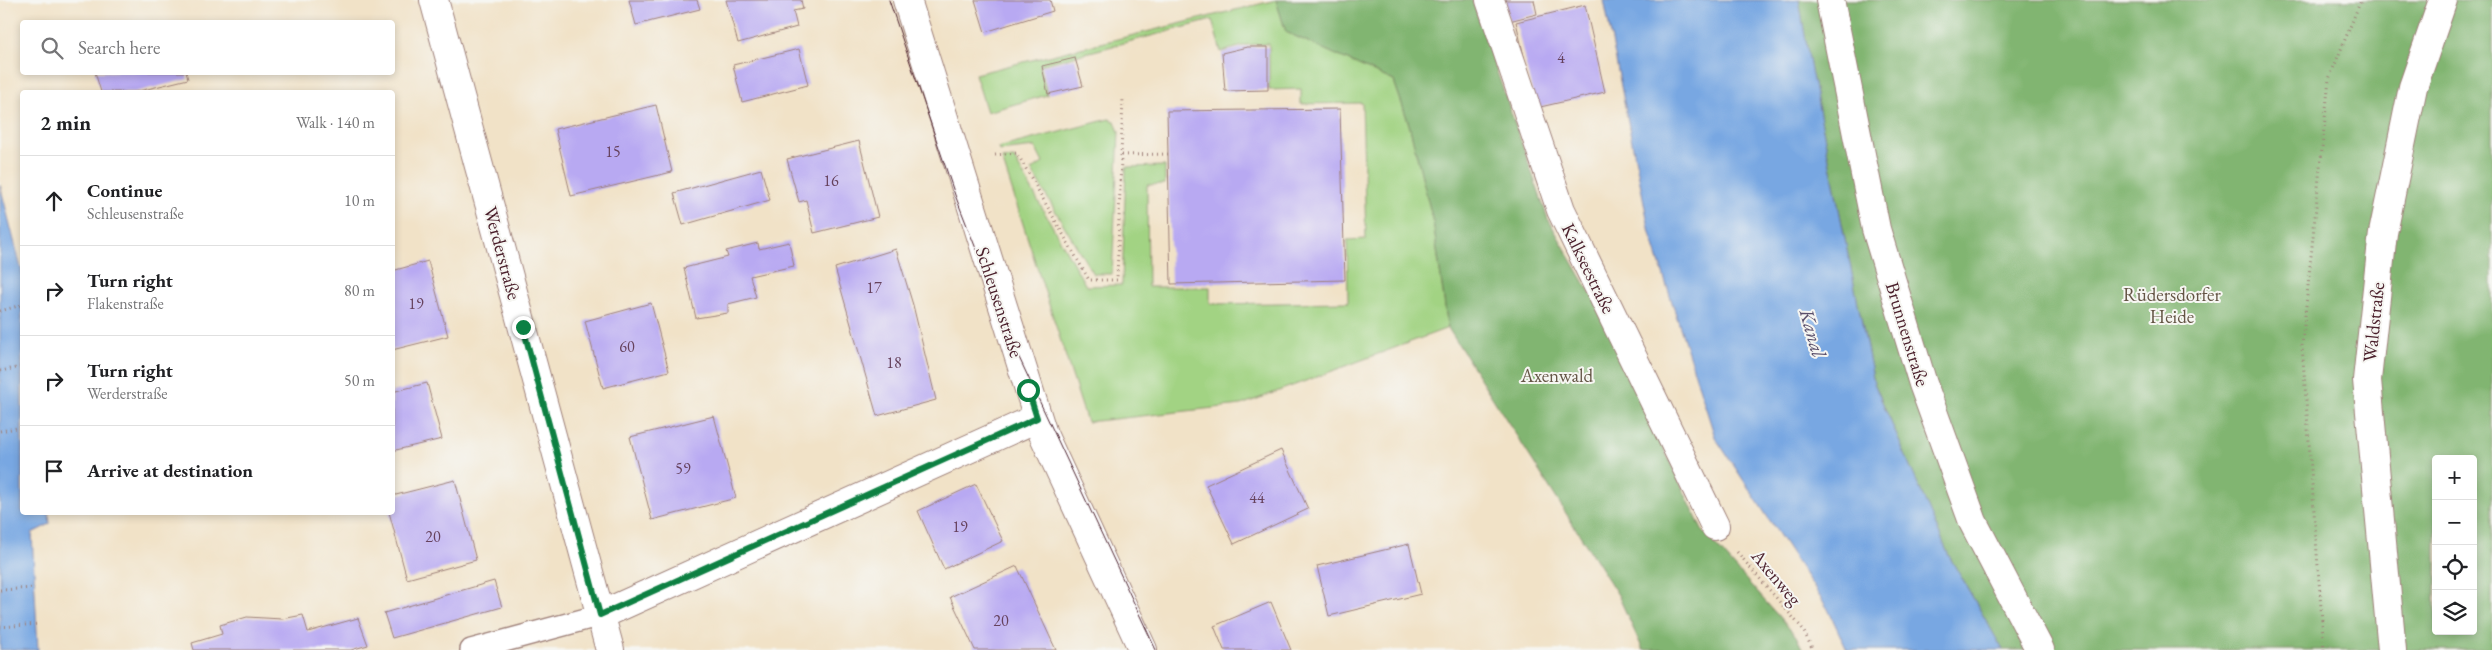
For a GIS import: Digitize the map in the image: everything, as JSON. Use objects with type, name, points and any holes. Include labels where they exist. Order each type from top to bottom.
[{"type":"street","name":"Werderstraße","points":[[434,0],[610,650]]},
{"type":"street","name":"Schleusenstraße","points":[[907,0],[1037,418],[1143,650]]},
{"type":"street","name":"Kalkseestraße","points":[[1490,0],[1561,210],[1715,526]]},
{"type":"street","name":"Brunnenstraße","points":[[1830,0],[1876,230],[1923,384],[1974,522],[2040,650]]},
{"type":"street","name":"Waldstraße","points":[[2392,650],[2367,380],[2383,233],[2413,87],[2443,0]]},
{"type":"street","points":[[600,615],[1037,418]]},
{"type":"lane","points":[[471,650],[600,615]]},
{"type":"path","points":[[2324,650],[2302,345],[2329,79],[2361,0]]},
{"type":"path","points":[[995,155],[1017,153],[1089,280],[1117,280],[1123,97]]},
{"type":"path","points":[[993,147],[998,165]]},
{"type":"path","points":[[1122,155],[1168,154]]},
{"type":"path","points":[[0,311],[20,306]]},
{"type":"path","points":[[0,371],[20,367]]},
{"type":"path","points":[[0,431],[20,427]]},
{"type":"path","name":"Axenweg","points":[[1715,526],[1802,628],[1813,650]]},
{"type":"path","points":[[0,590],[36,588]]},
{"type":"path","points":[[0,627],[38,624]]},
{"type":"green space","points":[[1276,0],[1286,32],[1394,81],[1409,124],[1433,221],[1448,328],[1241,405],[1087,422],[1002,159],[1014,158],[1086,286],[1122,285],[1126,167],[1165,166],[1165,184],[1147,185],[1148,287],[1210,287],[1210,304],[1348,302],[1347,240],[1366,239],[1362,103],[1301,104],[1301,89],[1269,90],[1269,44],[1247,45],[1221,52],[1212,20],[1040,65],[1047,95],[987,112],[975,74]]},
{"type":"green space","name":"Axenwald","points":[[1276,0],[1472,0],[1548,219],[1594,299],[1702,530],[1796,636],[1803,650],[1643,650],[1618,595],[1448,328],[1433,221],[1409,124],[1394,81],[1286,32]]},
{"type":"green space","name":"Rüdersdorfer Heide","points":[[1799,0],[2492,0],[2492,650],[2003,650],[1949,556],[1874,383],[1810,65]]},
{"type":"green space","points":[[1109,119],[1115,121],[1119,132],[1112,274],[1093,274],[1031,170],[1043,163],[1035,147],[999,151],[998,148]]},
{"type":"water","name":"Kanal","points":[[1604,0],[1799,0],[1810,65],[1874,383],[1949,556],[2003,650],[1847,650],[1828,609],[1715,437],[1650,233]]},
{"type":"water","points":[[0,185],[20,264],[20,515],[49,515],[50,524],[32,533],[38,650],[0,650]]},
{"type":"building","points":[[629,0],[697,0],[700,9],[636,25]]},
{"type":"building","points":[[726,0],[801,0],[803,9],[793,11],[797,27],[738,43]]},
{"type":"building","points":[[975,0],[1050,0],[1053,11],[985,32]]},
{"type":"building","points":[[1504,0],[1534,0],[1537,14],[1509,21]]},
{"type":"building","points":[[1585,5],[1605,92],[1536,108],[1516,22]]},
{"type":"building","points":[[1247,47],[1268,47],[1268,90],[1225,91],[1222,53]]},
{"type":"building","points":[[799,49],[808,85],[742,102],[733,65]]},
{"type":"building","points":[[1075,58],[1083,86],[1048,94],[1042,66]]},
{"type":"building","points":[[96,75],[187,75],[188,79],[143,90],[100,90]]},
{"type":"building","points":[[656,105],[672,172],[571,196],[555,129]]},
{"type":"building","points":[[1340,109],[1345,280],[1171,284],[1167,111]]},
{"type":"building","points":[[859,141],[878,217],[814,233],[806,200],[799,202],[787,159]]},
{"type":"building","points":[[761,169],[770,200],[683,225],[674,193]]},
{"type":"building","points":[[789,242],[794,266],[750,276],[756,297],[728,304],[728,313],[696,318],[684,268],[728,257],[726,251],[758,243],[759,249]]},
{"type":"building","points":[[896,249],[913,305],[936,400],[877,416],[835,268]]},
{"type":"building","points":[[428,261],[448,336],[395,349],[395,270]]},
{"type":"building","points":[[651,303],[669,371],[603,388],[585,321]]},
{"type":"building","points":[[427,383],[442,439],[395,450],[395,391]]},
{"type":"building","points":[[714,416],[736,498],[652,520],[630,437]]},
{"type":"building","points":[[1281,450],[1308,509],[1234,544],[1206,485]]},
{"type":"building","points":[[455,480],[476,560],[407,579],[390,515],[395,515],[395,495]]},
{"type":"building","points":[[976,484],[1003,541],[944,569],[918,511]]},
{"type":"building","points":[[1409,544],[1421,594],[1329,616],[1317,566]]},
{"type":"building","points":[[1017,566],[1056,650],[975,650],[950,597]]},
{"type":"building","points":[[494,581],[502,607],[392,638],[384,613]]},
{"type":"building","points":[[1271,602],[1291,650],[1224,650],[1214,626]]},
{"type":"building","points":[[303,615],[308,632],[358,618],[368,645],[351,650],[194,650],[192,643],[222,634],[220,625],[247,617],[282,619]]},
{"type":"tram line","points":[[889,0],[955,195],[1016,351],[1156,650]]},
{"type":"route","points":[[523,327],[600,615],[1037,418],[1028,390]]}]
